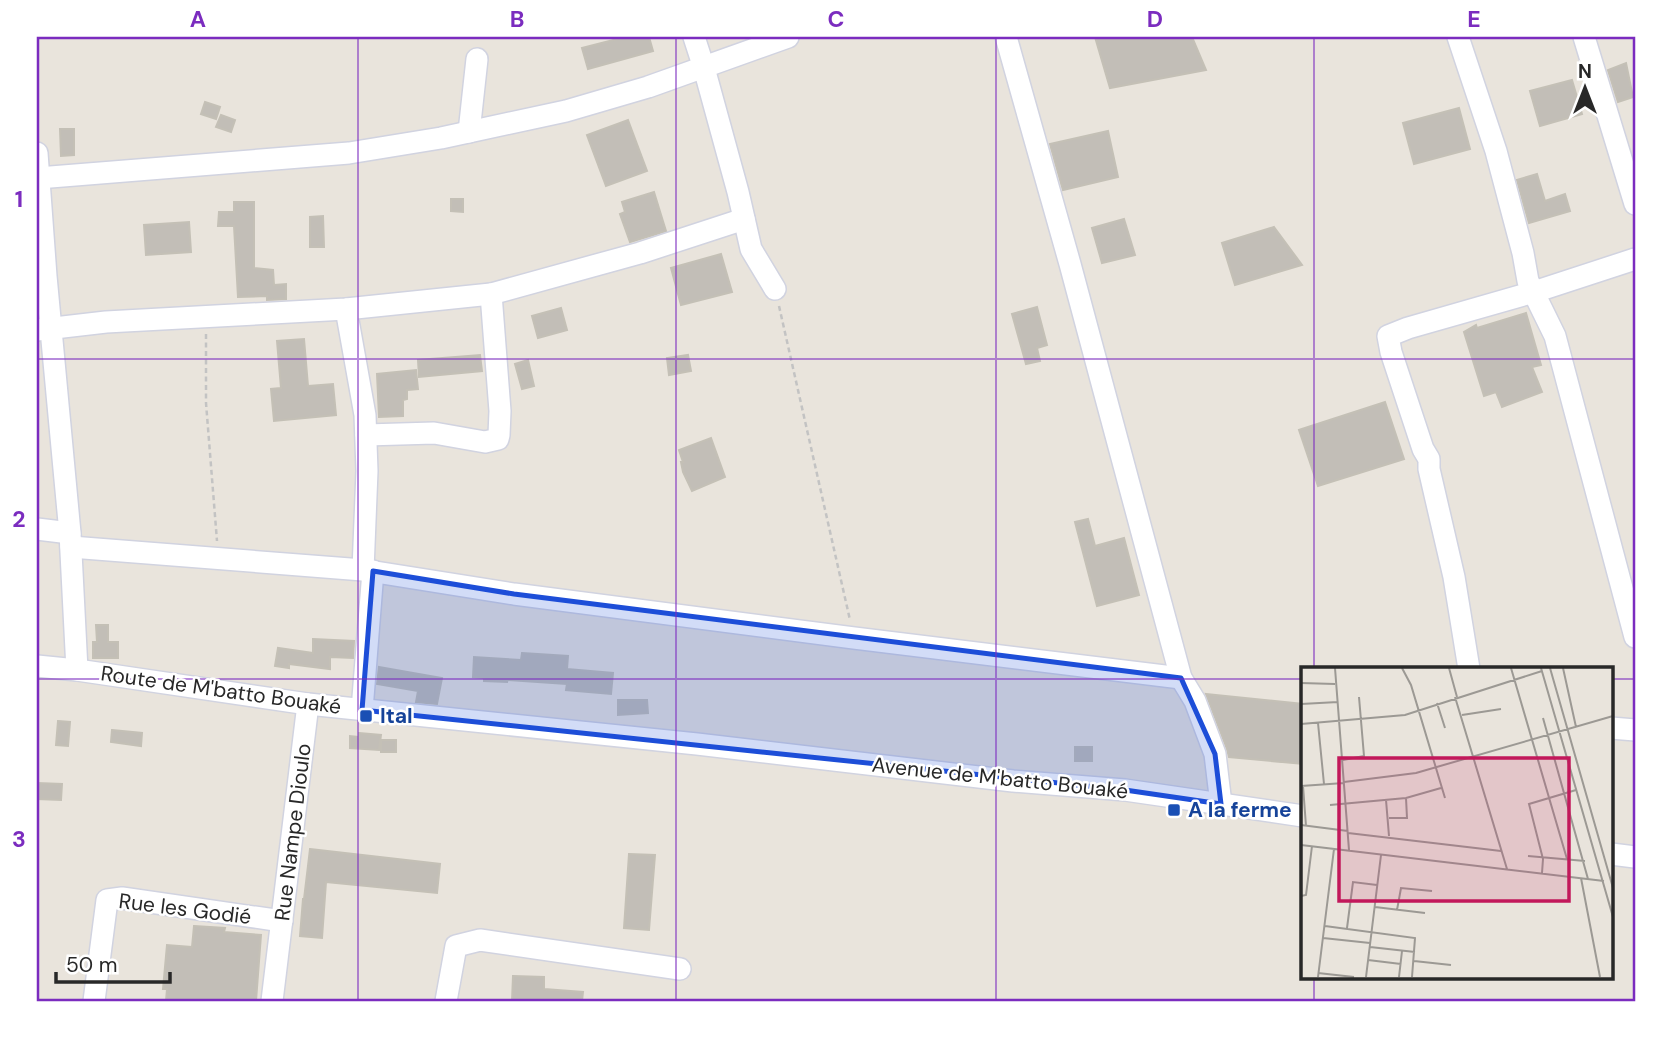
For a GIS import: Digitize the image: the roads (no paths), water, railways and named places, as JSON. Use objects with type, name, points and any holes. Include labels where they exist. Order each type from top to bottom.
[{"type":"street","points":[[694,37],[751,249],[775,289]]},
{"type":"street","points":[[37,182],[349,153],[441,138],[566,111],[648,87],[788,37]]},
{"type":"street","points":[[1006,37],[1074,277],[1181,678],[1195,701],[1215,754],[1222,804]]},
{"type":"street","points":[[1458,37],[1496,151],[1528,281],[1555,336],[1635,637]]},
{"type":"street","points":[[1584,37],[1635,204]]},
{"type":"street","points":[[469,132],[477,59]]},
{"type":"street","points":[[37,153],[44,330],[71,540],[77,670]]},
{"type":"street","points":[[44,330],[106,322],[346,309],[491,294],[640,253],[744,219]]},
{"type":"street","points":[[1469,667],[1454,577],[1429,459],[1391,352],[1388,336],[1635,259]]},
{"type":"street","points":[[366,435],[434,433],[485,442],[498,439],[500,411],[491,294]]},
{"type":"street","points":[[346,309],[365,415],[366,435],[367,492],[363,542],[368,570],[362,710]]},
{"type":"street","points":[[37,529],[71,540],[218,557],[368,570],[514,594],[1181,678]]},
{"type":"street","name":"Route de M'batto Bouaké","points":[[37,666],[308,704],[697,744]]},
{"type":"street","name":"Rue Nampe Dioulo","points":[[272,1001],[308,704]]},
{"type":"street","points":[[1612,728],[1635,730]]},
{"type":"street","name":"Avenue de M'batto Bouaké","points":[[697,744],[1013,781],[1125,790],[1301,816]]},
{"type":"street","points":[[1612,854],[1635,857]]},
{"type":"street","name":"Rue les Godié","points":[[94,1001],[107,900],[122,898],[282,921]]},
{"type":"street","points":[[446,1001],[456,946],[480,940],[680,969]]},
{"type":"place","name":"Ital","points":[[366,716]]},
{"type":"place","name":"A la ferme","points":[[1174,810]]}]
